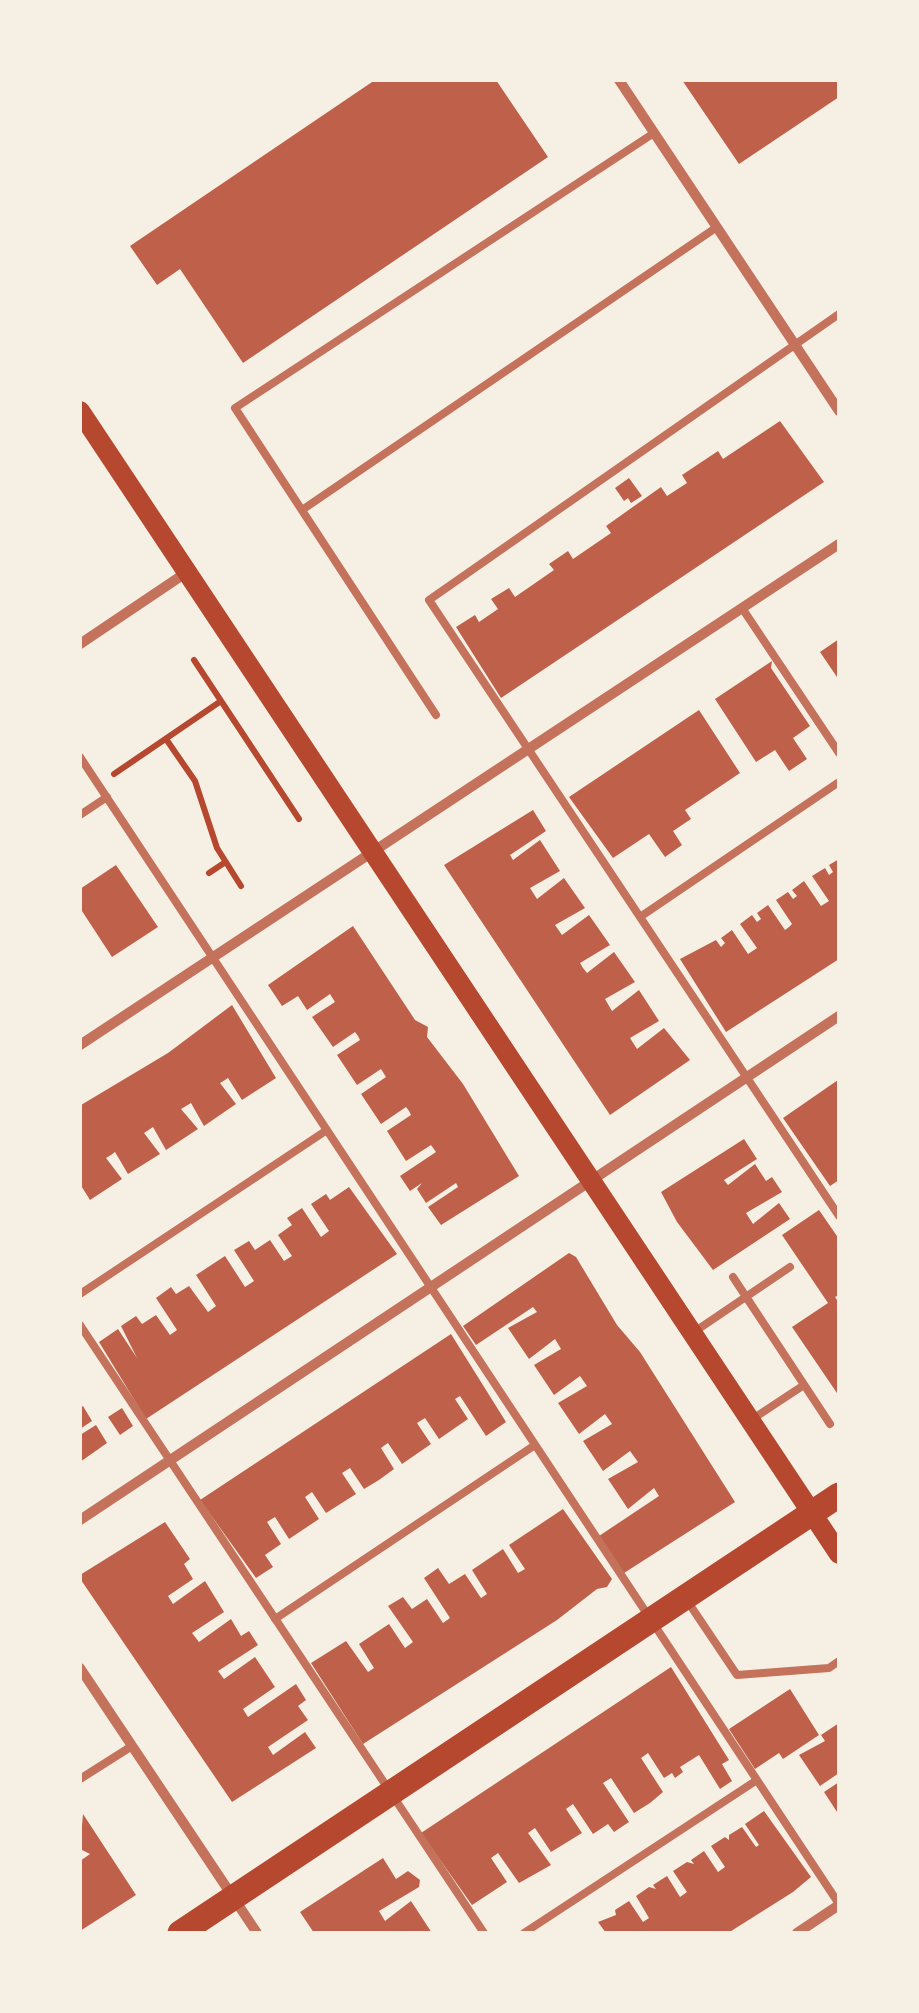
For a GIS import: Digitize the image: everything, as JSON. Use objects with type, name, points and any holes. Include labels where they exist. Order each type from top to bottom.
[{"type":"main road","points":[[80,412],[839,1554]]},
{"type":"main road","points":[[180,1933],[839,1495]]},
{"type":"street","points":[[619,80],[839,411]]},
{"type":"street","points":[[80,412],[187,572],[80,644]]},
{"type":"street","points":[[80,1045],[839,544]]},
{"type":"street","points":[[80,1520],[839,1016]]},
{"type":"street","points":[[80,1668],[256,1933]]},
{"type":"street","points":[[796,1933],[839,1904]]},
{"type":"lane","points":[[436,714],[235,408],[654,133]]},
{"type":"lane","points":[[302,510],[716,227]]},
{"type":"lane","points":[[839,314],[429,600],[839,1216]]},
{"type":"lane","points":[[742,608],[839,753]]},
{"type":"lane","points":[[80,757],[839,1904]]},
{"type":"lane","points":[[640,917],[839,782]]},
{"type":"lane","points":[[80,814],[106,796]]},
{"type":"lane","points":[[80,1294],[327,1130]]},
{"type":"lane","points":[[692,1333],[790,1268]]},
{"type":"lane","points":[[733,1277],[830,1424]]},
{"type":"lane","points":[[80,1325],[484,1933]]},
{"type":"lane","points":[[750,1420],[804,1385]]},
{"type":"lane","points":[[276,1619],[535,1445]]},
{"type":"lane","points":[[685,1598],[737,1675],[829,1668],[839,1661]]},
{"type":"lane","points":[[80,1779],[132,1746]]},
{"type":"lane","points":[[524,1933],[757,1780]]},
{"type":"path","points":[[194,660],[298,818]]},
{"type":"path","points":[[104,781],[221,702]]},
{"type":"path","points":[[166,739],[195,781],[224,862],[241,886]]},
{"type":"path","points":[[209,874],[224,862]]},
{"type":"building","points":[[375,80],[496,80],[548,157],[243,363],[180,269],[157,285],[130,246]]},
{"type":"building","points":[[682,80],[839,80],[839,97],[739,164]]},
{"type":"building","points":[[780,421],[824,482],[501,698],[456,627],[475,615],[479,622],[498,609],[491,599],[509,588],[515,597],[554,570],[549,564],[568,551],[573,559],[611,533],[606,526],[661,487],[667,496],[687,483],[682,475],[718,451],[723,459]]},
{"type":"building","points":[[629,478],[642,496],[631,503],[628,498],[624,501],[615,488]]},
{"type":"building","points":[[839,639],[839,680],[820,652]]},
{"type":"building","points":[[772,661],[771,668],[810,726],[793,738],[807,759],[789,771],[775,750],[756,762],[715,699]]},
{"type":"building","points":[[699,710],[740,773],[685,810],[691,819],[673,831],[682,845],[665,857],[649,834],[613,858],[569,797]]},
{"type":"building","points":[[533,810],[546,831],[510,855],[513,860],[540,840],[560,871],[530,888],[537,899],[564,878],[585,908],[555,925],[562,935],[589,915],[610,945],[580,963],[583,968],[587,973],[614,952],[635,982],[605,999],[612,1011],[639,990],[659,1021],[630,1038],[637,1049],[664,1028],[690,1060],[610,1115],[444,865]]},
{"type":"building","points":[[839,859],[839,959],[726,1032],[680,959],[716,940],[721,947],[725,943],[721,938],[732,930],[748,954],[757,948],[740,924],[752,915],[757,922],[761,919],[757,913],[768,905],[785,930],[792,924],[776,900],[788,892],[793,899],[797,896],[792,890],[804,881],[821,906],[829,901],[812,876],[825,868],[829,875],[833,872],[829,865]]},
{"type":"building","points":[[116,865],[158,927],[112,957],[80,908],[80,889]]},
{"type":"building","points":[[353,926],[415,1020],[428,1027],[427,1037],[463,1084],[519,1176],[441,1225],[428,1207],[458,1187],[456,1183],[426,1203],[417,1189],[422,1183],[410,1191],[400,1176],[436,1152],[431,1145],[406,1161],[387,1131],[411,1115],[406,1107],[381,1124],[361,1094],[386,1077],[381,1069],[357,1085],[337,1055],[360,1040],[358,1036],[355,1032],[333,1047],[312,1017],[335,1002],[330,994],[307,1010],[298,996],[282,1006],[268,985]]},
{"type":"building","points":[[232,1005],[276,1078],[242,1100],[228,1078],[220,1083],[236,1104],[204,1126],[191,1103],[181,1109],[198,1129],[166,1150],[153,1127],[144,1133],[160,1154],[128,1174],[115,1152],[106,1158],[122,1179],[90,1200],[80,1184],[81,1105],[168,1053]]},
{"type":"building","points":[[838,1080],[839,1180],[830,1186],[783,1118]]},
{"type":"building","points":[[744,1139],[757,1159],[724,1180],[728,1185],[755,1164],[766,1181],[772,1177],[782,1192],[746,1213],[753,1224],[779,1203],[790,1219],[713,1270],[677,1222],[661,1192]]},
{"type":"building","points":[[349,1187],[397,1254],[146,1419],[99,1342],[118,1329],[137,1358],[121,1326],[136,1316],[142,1324],[156,1315],[170,1335],[177,1330],[156,1298],[171,1287],[176,1294],[189,1286],[208,1312],[216,1306],[196,1275],[225,1256],[245,1287],[254,1281],[234,1250],[249,1241],[255,1250],[270,1240],[284,1261],[292,1256],[278,1235],[292,1225],[287,1218],[302,1208],[321,1237],[329,1231],[311,1204],[326,1194],[330,1200]]},
{"type":"building","points":[[819,1210],[839,1239],[839,1295],[835,1297],[839,1303],[839,1396],[792,1327],[828,1303],[782,1235]]},
{"type":"building","points":[[569,1253],[576,1257],[617,1325],[640,1352],[735,1502],[624,1573],[599,1536],[659,1496],[654,1488],[628,1509],[608,1479],[638,1462],[630,1451],[603,1471],[583,1441],[612,1424],[605,1414],[579,1434],[558,1403],[587,1386],[580,1376],[554,1395],[534,1365],[561,1349],[555,1339],[529,1359],[508,1328],[537,1312],[533,1307],[476,1345],[463,1326]]},
{"type":"building","points":[[451,1334],[506,1422],[486,1436],[460,1396],[455,1399],[468,1419],[439,1439],[425,1418],[417,1423],[431,1444],[402,1464],[388,1443],[385,1445],[381,1448],[394,1469],[364,1489],[350,1468],[342,1473],[356,1494],[326,1513],[312,1492],[305,1497],[319,1519],[289,1539],[275,1517],[267,1522],[281,1544],[265,1555],[273,1567],[256,1578],[200,1500]]},
{"type":"building","points":[[83,1406],[92,1421],[80,1429],[80,1408]]},
{"type":"building","points":[[122,1408],[133,1426],[120,1435],[108,1417]]},
{"type":"building","points":[[96,1425],[107,1443],[80,1462],[80,1435]]},
{"type":"building","points":[[563,1509],[612,1579],[607,1587],[597,1589],[557,1620],[363,1744],[311,1663],[346,1641],[368,1672],[374,1668],[359,1644],[389,1624],[405,1648],[413,1642],[388,1606],[403,1597],[412,1609],[427,1599],[443,1623],[450,1618],[424,1578],[438,1568],[449,1584],[465,1574],[481,1598],[487,1594],[472,1570],[503,1549],[518,1573],[525,1569],[509,1545]]},
{"type":"building","points":[[165,1522],[190,1559],[184,1564],[193,1579],[168,1596],[173,1604],[205,1581],[224,1612],[192,1633],[199,1642],[231,1619],[241,1636],[249,1631],[258,1645],[218,1671],[224,1679],[255,1657],[275,1687],[243,1709],[248,1717],[296,1684],[306,1700],[298,1706],[308,1720],[268,1747],[273,1755],[305,1732],[316,1748],[232,1802],[81,1580],[80,1575]]},
{"type":"building","points":[[671,1667],[729,1760],[722,1764],[732,1781],[720,1789],[699,1755],[680,1767],[683,1772],[675,1778],[672,1773],[664,1778],[648,1753],[641,1758],[663,1792],[650,1803],[634,1813],[611,1778],[603,1783],[629,1822],[614,1832],[608,1824],[593,1834],[573,1804],[566,1809],[582,1833],[551,1852],[535,1828],[528,1833],[551,1865],[519,1883],[498,1853],[491,1858],[507,1882],[472,1905],[421,1833]]},
{"type":"building","points":[[790,1689],[819,1735],[783,1759],[779,1753],[755,1769],[729,1729]]},
{"type":"building","points":[[839,1723],[839,1773],[820,1786],[799,1755],[825,1741],[821,1735]]},
{"type":"building","points":[[839,1782],[839,1815],[824,1792]]},
{"type":"building","points":[[764,1811],[811,1877],[793,1892],[728,1933],[606,1933],[598,1922],[616,1915],[615,1910],[629,1901],[643,1922],[649,1918],[636,1896],[649,1887],[656,1889],[653,1885],[667,1876],[680,1897],[687,1892],[673,1871],[687,1862],[694,1864],[691,1860],[704,1851],[718,1872],[725,1867],[711,1846],[725,1837],[729,1840],[729,1835],[742,1827],[756,1847],[759,1845],[745,1824]]},
{"type":"building","points":[[83,1814],[136,1895],[80,1931],[80,1861],[90,1854],[80,1849]]},
{"type":"building","points":[[383,1858],[396,1879],[408,1871],[420,1880],[419,1887],[379,1911],[385,1921],[411,1901],[432,1933],[314,1933],[300,1912]]}]
